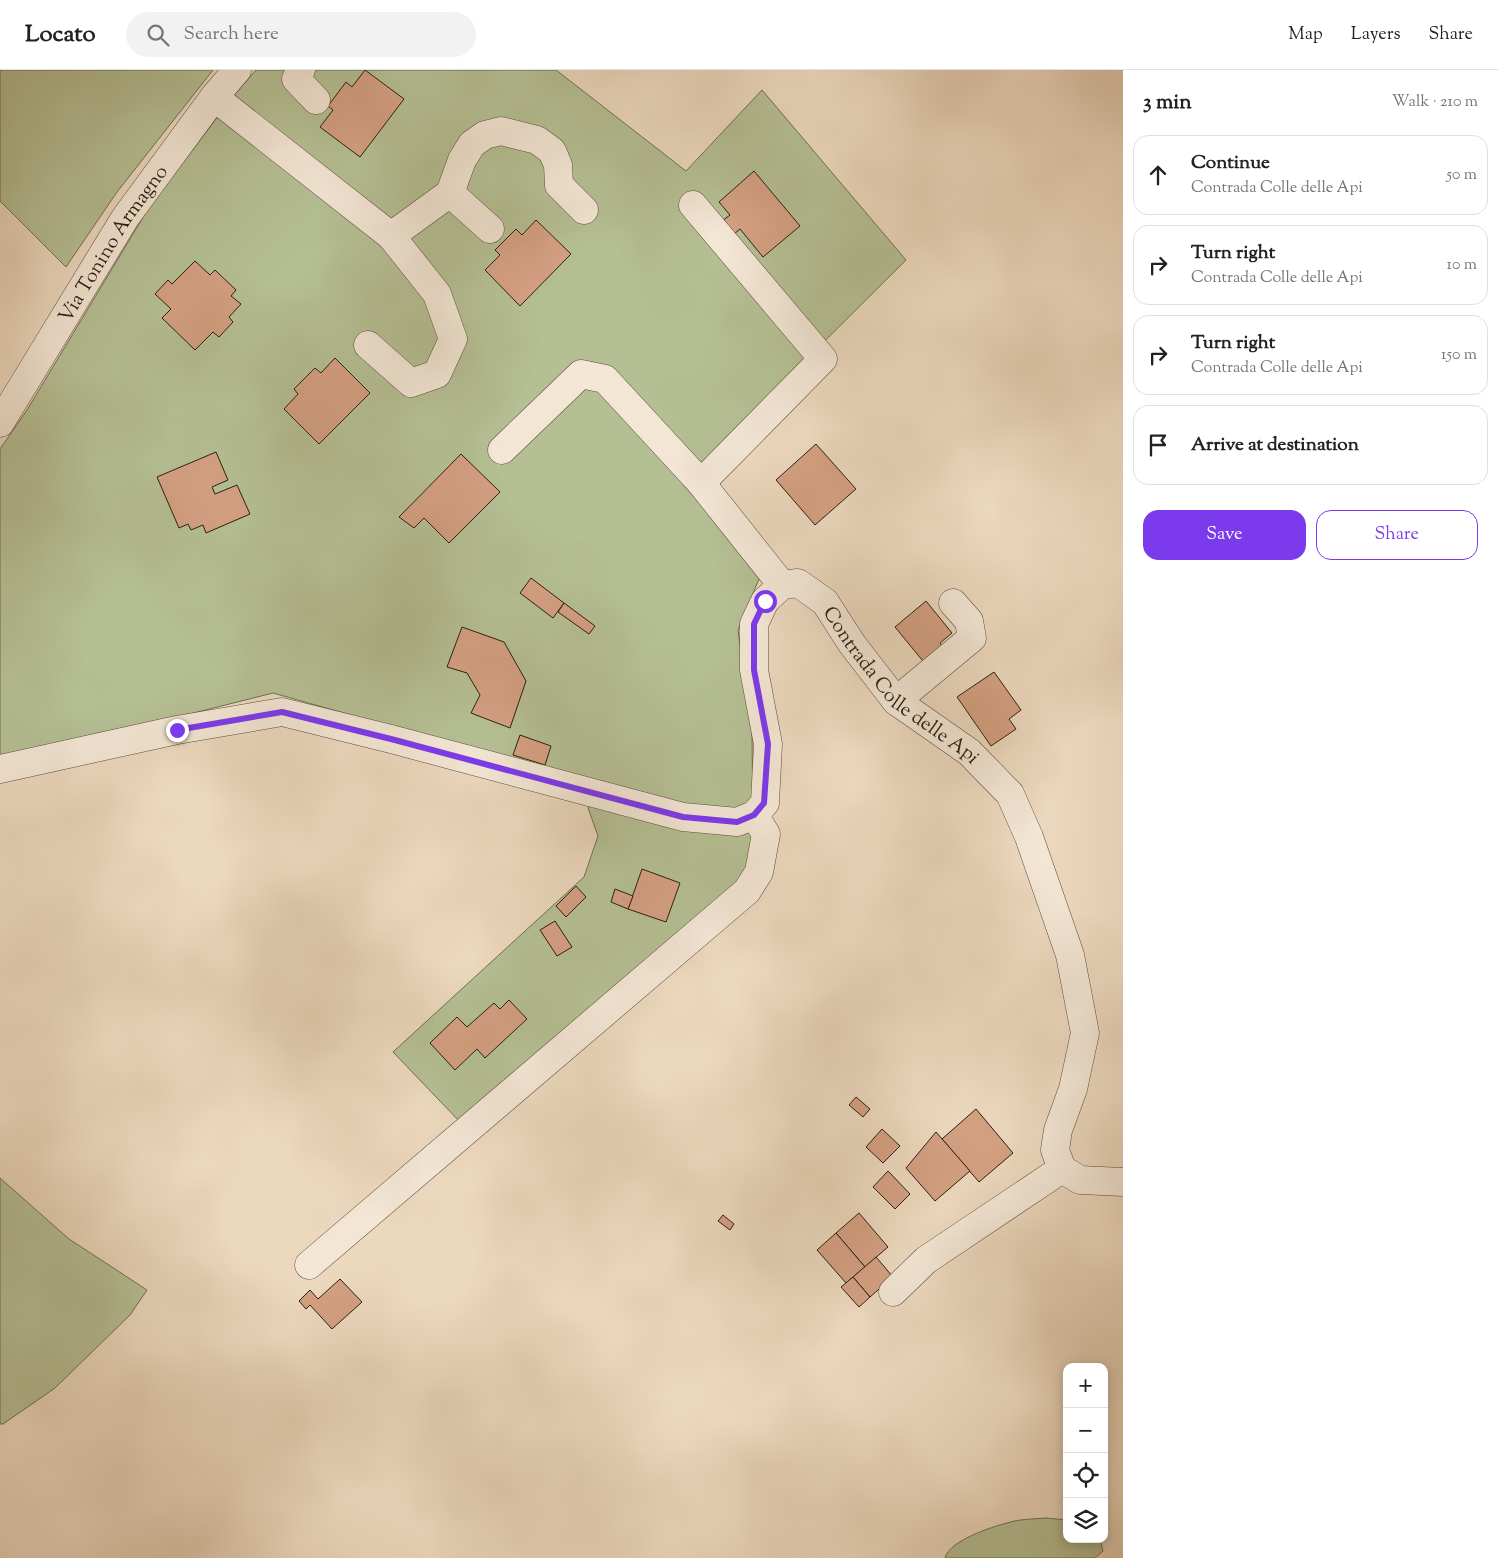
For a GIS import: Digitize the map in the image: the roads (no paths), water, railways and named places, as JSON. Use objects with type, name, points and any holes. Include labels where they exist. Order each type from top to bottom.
[{"type":"street","name":"Via Tonino Armagno","points":[[0,423],[125,218],[214,97],[237,70]]},
{"type":"street","points":[[301,70],[296,79],[316,100]]},
{"type":"street","points":[[214,97],[391,236],[437,294],[453,339],[437,374],[411,383],[368,345]]},
{"type":"street","points":[[391,236],[450,193],[462,160],[472,144],[484,135],[500,131],[537,140],[552,151],[558,165],[559,185],[584,210]]},
{"type":"street","points":[[450,193],[490,229]]},
{"type":"street","points":[[693,205],[823,359],[701,483]]},
{"type":"street","points":[[0,769],[177,730],[282,712],[683,817],[737,822],[754,815],[764,803],[768,744],[754,670],[754,624],[765,601],[782,585],[701,483],[605,380],[581,374],[502,450]]},
{"type":"street","name":"Contrada Colle delle Api","points":[[782,585],[798,583],[825,602],[852,644],[896,701],[969,752],[1010,794],[1028,837],[1070,955],[1085,1033],[1072,1089],[1058,1130],[1054,1150],[1062,1169]]},
{"type":"street","points":[[896,701],[972,638],[969,621],[952,603]]},
{"type":"street","points":[[309,1265],[748,891],[759,872],[766,834],[754,815]]},
{"type":"street","points":[[893,1292],[926,1260],[1062,1169],[1080,1180],[1123,1182]]}]
